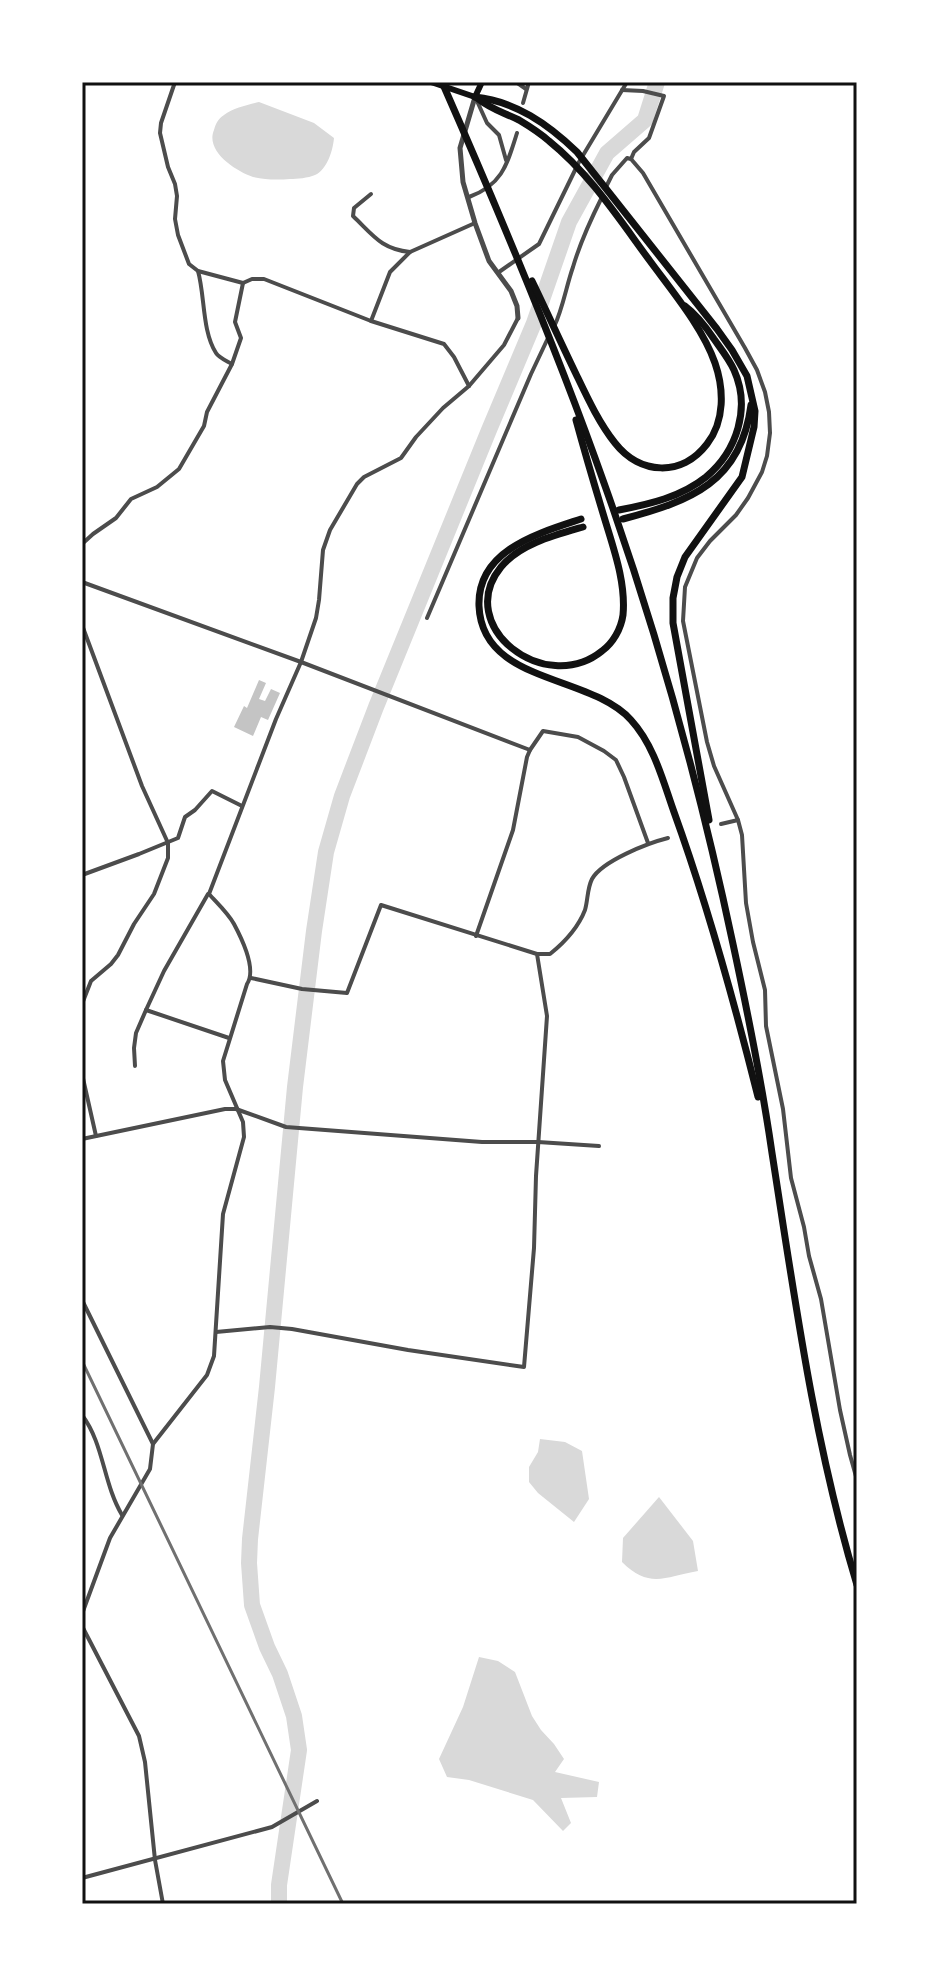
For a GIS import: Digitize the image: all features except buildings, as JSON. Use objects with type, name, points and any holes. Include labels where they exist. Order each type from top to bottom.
[{"type":"highway","points":[[442,82],[501,216],[562,368],[619,569],[623,616],[618,633],[606,648],[593,659],[570,666],[546,666],[525,658],[510,648],[493,624],[488,600],[501,567],[519,552],[582,523],[532,535],[496,561],[486,575],[480,592],[483,627],[491,642],[508,659],[607,702],[630,718],[646,740],[684,840],[726,972],[772,1149]]},
{"type":"highway","points":[[475,97],[500,101],[561,136],[577,152],[680,301],[714,361],[720,382],[719,423],[700,454],[670,468],[653,467],[638,462],[616,444],[602,423],[501,216]]},
{"type":"highway","points":[[475,97],[489,108],[519,120],[547,138],[606,194],[732,350],[747,376],[753,395],[754,427],[742,477],[685,557],[673,598],[673,623],[717,869]]},
{"type":"highway","points":[[619,510],[667,498],[704,478],[719,464],[738,430],[742,403],[735,372],[711,334],[680,301]]},
{"type":"highway","points":[[623,519],[681,501],[722,472],[735,456],[746,434],[753,395]]},
{"type":"highway","points":[[582,431],[621,531],[660,653],[698,789],[752,1036],[829,1486],[857,1585]]},
{"type":"main road","points":[[431,82],[475,97],[482,82]]},
{"type":"street","points":[[175,82],[160,133],[175,184],[178,235],[189,264],[198,271],[243,283],[264,279],[371,321],[444,344],[469,386]]},
{"type":"street","points":[[516,82],[526,89]]},
{"type":"street","points":[[523,103],[529,82]]},
{"type":"street","points":[[499,272],[539,244],[579,162],[627,82]]},
{"type":"street","points":[[622,90],[664,96],[649,138],[631,159]]},
{"type":"street","points":[[475,97],[487,123],[499,135],[506,162]]},
{"type":"street","points":[[135,1066],[136,1033],[164,971],[209,894],[301,662],[316,618],[323,550],[330,530],[364,477],[401,458],[416,437],[469,386],[504,345],[518,318],[511,291],[489,261],[463,182],[460,148],[475,97]]},
{"type":"street","points":[[469,197],[491,187],[498,179],[517,133]]},
{"type":"street","points":[[427,618],[559,315],[590,221],[612,175],[627,158],[631,159]]},
{"type":"street","points":[[631,159],[643,173],[751,359],[765,392],[769,412],[770,433],[762,472],[736,515],[697,558],[685,587],[684,634],[707,742],[742,835],[746,903],[765,990],[766,1026],[783,1109],[791,1178],[821,1299],[840,1410],[857,1480]]},
{"type":"street","points":[[371,194],[354,208],[353,216],[383,245],[410,252]]},
{"type":"street","points":[[371,321],[390,272],[410,252],[475,223]]},
{"type":"street","points":[[198,271],[209,332],[217,355],[232,364]]},
{"type":"street","points":[[82,544],[116,518],[131,499],[157,487],[179,469],[204,426],[207,412],[232,364],[241,338],[235,322],[243,283]]},
{"type":"street","points":[[82,582],[530,750]]},
{"type":"street","points":[[82,625],[142,786],[168,843],[168,858],[154,894],[118,955],[91,981],[82,1004]]},
{"type":"street","points":[[476,936],[513,830],[530,750],[543,731],[578,737],[616,760],[648,843]]},
{"type":"street","points":[[82,875],[178,838],[185,817],[212,791],[242,806]]},
{"type":"street","points":[[721,824],[738,820]]},
{"type":"street","points":[[251,978],[302,989],[347,993],[381,905],[537,954],[550,954],[577,926],[593,877],[602,868],[648,843],[668,838]]},
{"type":"street","points":[[82,1614],[110,1538],[150,1469],[153,1444],[207,1375],[214,1356],[223,1214],[244,1137],[243,1122],[225,1080],[223,1061],[252,967],[233,923],[209,894]]},
{"type":"street","points":[[216,1332],[270,1327],[292,1329],[524,1367],[547,1016],[537,954]]},
{"type":"street","points":[[146,1010],[229,1038]]},
{"type":"street","points":[[82,1074],[96,1136]]},
{"type":"street","points":[[82,1139],[236,1109],[286,1127],[482,1142],[599,1146]]},
{"type":"street","points":[[243,1122],[252,1116]]},
{"type":"street","points":[[82,1300],[153,1444]]},
{"type":"street","points":[[82,1415],[94,1433],[113,1500],[122,1515]]},
{"type":"street","points":[[82,1626],[139,1736],[163,1904]]},
{"type":"street","points":[[82,1878],[272,1827],[317,1801]]},
{"type":"shaded area","points":[[259,102],[314,123],[334,138],[323,169],[312,176],[276,180],[246,174],[223,159],[212,138],[219,120],[232,110]]},
{"type":"shaded area","points":[[540,1439],[565,1442],[582,1451],[589,1499],[574,1522],[529,1482],[529,1467],[538,1452]]},
{"type":"shaded area","points":[[659,1497],[693,1541],[698,1571],[667,1578],[649,1578],[622,1562],[623,1538]]},
{"type":"shaded area","points":[[479,1657],[498,1661],[515,1672],[532,1716],[564,1759],[555,1772],[599,1782],[597,1797],[561,1798],[571,1823],[563,1831],[533,1800],[469,1780],[447,1777],[439,1759],[463,1707]]},
{"type":"waterway","points":[[279,1904],[279,1885],[299,1750],[294,1716],[252,1605],[250,1539],[295,1087],[326,852],[342,796],[376,707],[534,323],[569,222],[607,153],[645,120],[657,82]]},
{"type":"railway","points":[[82,1361],[343,1904]]}]
